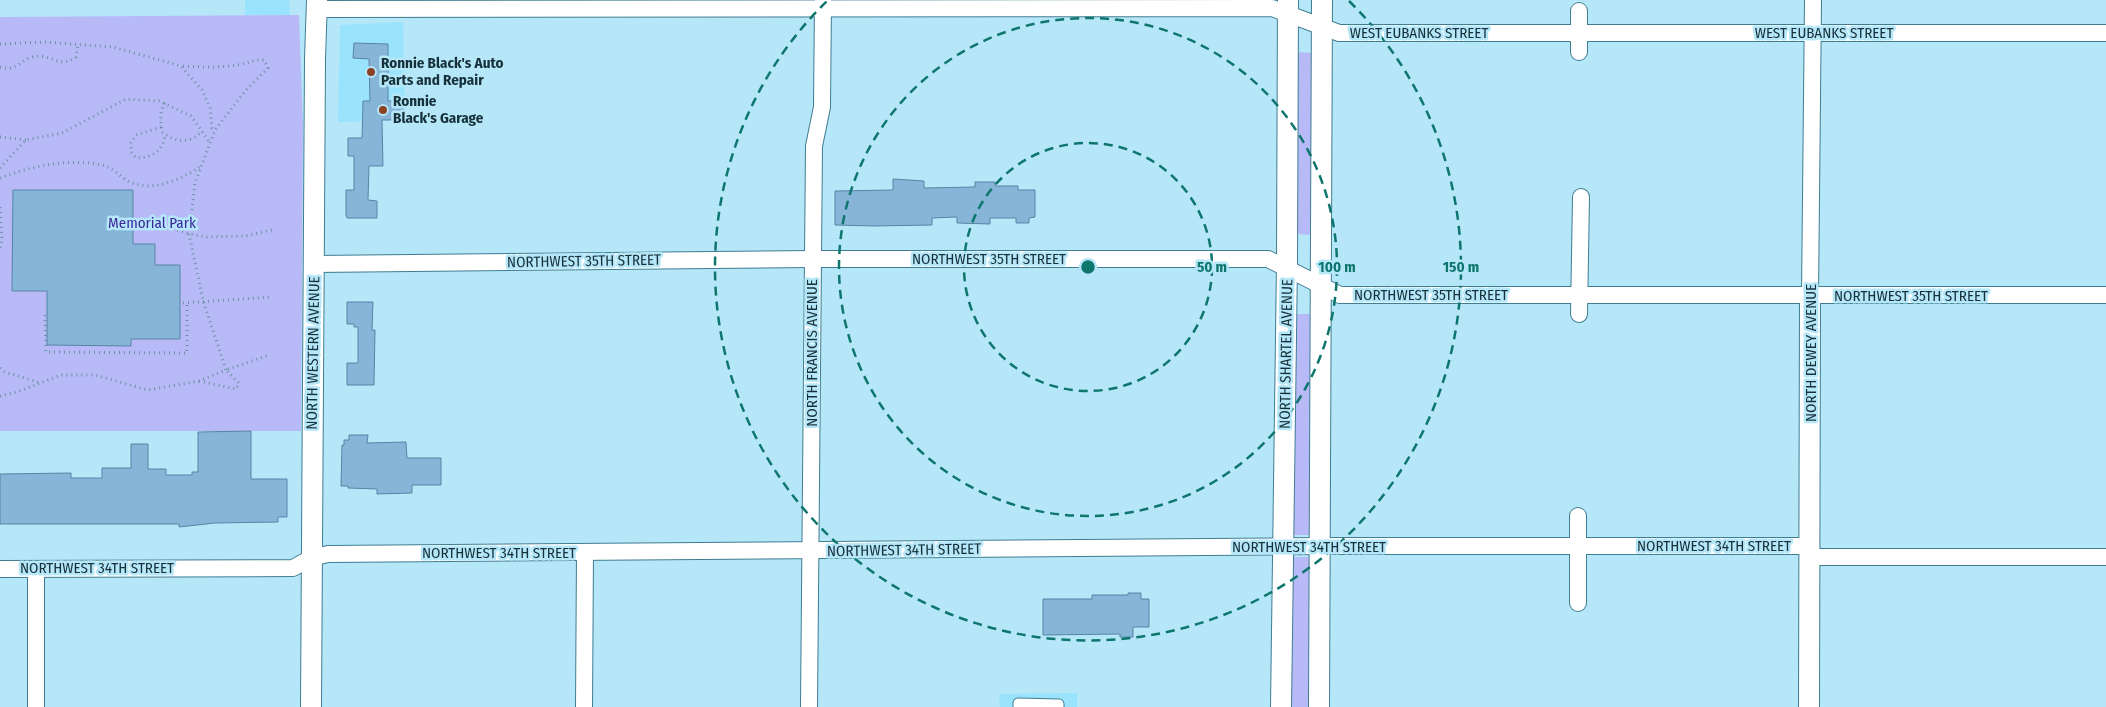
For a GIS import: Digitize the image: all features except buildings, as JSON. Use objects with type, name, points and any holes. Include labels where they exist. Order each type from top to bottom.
[{"type":"street","points":[[1319,707],[1322,0]]},
{"type":"street","name":"NORTH DEWEY AVENUE","points":[[1809,707],[1813,0]]},
{"type":"street","name":"WEST EUBANKS STREET","points":[[316,5],[823,4],[1288,7],[1322,27],[1339,33],[2106,33]]},
{"type":"street","name":"NORTH FRANCIS AVENUE","points":[[809,707],[814,146],[822,107],[823,4]]},
{"type":"street","name":"NORTH WESTERN AVENUE","points":[[310,707],[314,59],[316,5]]},
{"type":"street","name":"NORTH SHARTEL AVENUE","points":[[1281,707],[1287,268],[1288,7]]},
{"type":"street","points":[[1579,12],[1579,52]]},
{"type":"street","points":[[1579,314],[1581,197]]},
{"type":"street","name":"NORTHWEST 35TH STREET","points":[[314,264],[812,258],[1268,259],[1340,295],[2106,295]]},
{"type":"street","points":[[1578,516],[1578,603]]},
{"type":"street","name":"NORTHWEST 34TH STREET","points":[[0,568],[293,568],[311,558],[328,554],[1319,546],[1578,546],[2106,558]]},
{"type":"street","points":[[584,707],[585,552]]},
{"type":"street","points":[[36,568],[36,707]]},
{"type":"lane","points":[[1018,707],[1018,703],[1059,704],[1059,707]]},
{"type":"path","points":[[0,44],[44,42],[113,46],[181,66],[237,65],[258,60],[264,60],[268,66],[246,90],[215,130],[195,183],[189,234],[202,300],[226,370],[239,383],[236,389],[199,381]]},
{"type":"path","points":[[0,67],[12,68],[22,64],[31,57],[47,56],[55,61],[68,62],[76,57],[78,44]]},
{"type":"path","points":[[181,66],[202,90],[210,108],[212,128],[215,130]]},
{"type":"path","points":[[0,137],[26,140],[62,133],[126,99],[160,101],[191,116],[210,143]]},
{"type":"path","points":[[165,103],[162,108],[162,132],[165,135],[172,140],[184,142],[196,138],[202,131]]},
{"type":"path","points":[[162,127],[136,135],[132,143],[131,152],[136,158],[146,158],[159,151],[164,142],[165,135]]},
{"type":"path","points":[[0,168],[26,140]]},
{"type":"path","points":[[0,178],[27,168],[84,163],[108,167],[129,182],[165,185],[201,166]]},
{"type":"path","points":[[0,207],[2,240],[0,248]]},
{"type":"path","points":[[133,226],[165,226],[189,234],[207,237],[246,236],[272,230]]},
{"type":"path","points":[[45,314],[46,352],[187,354],[185,302],[271,298]]},
{"type":"path","points":[[0,396],[17,392],[62,375],[95,375],[148,390],[199,381],[269,355]]},
{"type":"path","points":[[0,368],[5,372],[41,383]]},
{"type":"shaded area","points":[[245,0],[289,0],[290,15],[245,15]]},
{"type":"shaded area","name":"Ronnie Black's Auto Parts and Repair","points":[[403,22],[405,120],[338,122],[340,25]]},
{"type":"shaded area","points":[[1077,693],[1077,707],[1000,707],[999,694]]},
{"type":"green space","name":"Memorial Park","points":[[299,15],[303,125],[301,431],[0,431],[0,17]]},
{"type":"green space","points":[[1296,52],[1313,53],[1313,228],[1309,235],[1297,234]]},
{"type":"green space","points":[[1296,314],[1310,314],[1313,317],[1311,535],[1292,535],[1294,317]]},
{"type":"green space","points":[[1290,557],[1312,557],[1311,707],[1289,707]]},
{"type":"place","name":"Ronnie Black's Auto Parts and Repair","points":[[371,72]]},
{"type":"place","name":"Ronnie Black's Garage","points":[[383,110]]}]
